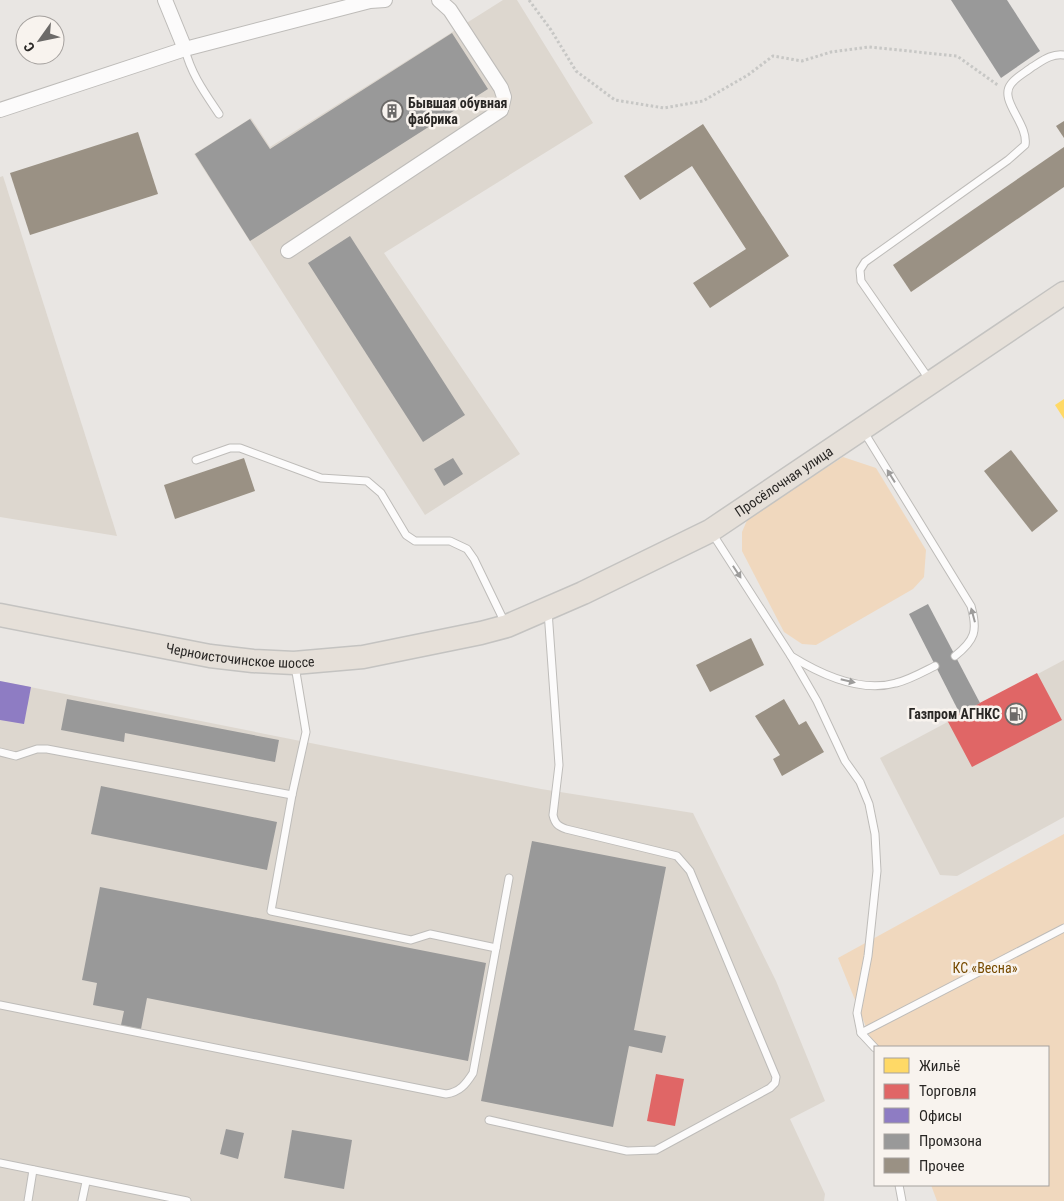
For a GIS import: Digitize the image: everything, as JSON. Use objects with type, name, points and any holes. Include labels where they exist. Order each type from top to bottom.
[{"type":"main road","name":"Просёлочная улица","points":[[482,633],[507,626],[548,608],[710,531],[863,430],[1064,293]]},
{"type":"main road","name":"Черноисточинское шоссе","points":[[0,615],[210,656],[294,663],[363,657],[482,633]]},
{"type":"street","points":[[165,0],[185,49]]},
{"type":"street","points":[[0,110],[185,49],[370,1],[385,0]]},
{"type":"street","points":[[288,251],[501,110],[504,97],[501,88],[450,10],[439,0]]},
{"type":"lane","points":[[185,49],[189,66],[196,80],[220,114]]},
{"type":"lane","points":[[932,383],[861,281],[860,270],[864,262],[1008,160],[1025,145],[1024,128],[1010,105],[1007,93],[1010,84],[1046,57],[1064,55]]},
{"type":"lane","points":[[863,430],[971,606],[976,622],[974,634],[969,645],[955,656]]},
{"type":"lane","points":[[196,460],[230,448],[240,448],[321,478],[368,481],[381,493],[406,535],[415,541],[450,541],[466,549],[474,559],[507,626]]},
{"type":"lane","points":[[710,531],[791,656],[817,701],[845,761],[860,782],[869,804],[875,834],[877,871],[868,956],[857,1013],[861,1032],[874,1047]]},
{"type":"lane","points":[[489,1120],[627,1151],[648,1152],[656,1150],[770,1088],[775,1083],[776,1077],[690,871],[684,862],[669,854],[566,829],[558,826],[555,821],[553,815],[559,765],[548,608]]},
{"type":"lane","points":[[791,656],[824,674],[868,685],[895,684],[935,666]]},
{"type":"lane","points":[[294,663],[306,732],[270,911],[410,940],[430,934],[496,948]]},
{"type":"lane","points":[[0,752],[16,756],[29,751],[47,750],[292,795]]},
{"type":"lane","points":[[0,1005],[446,1094],[464,1087],[473,1073],[509,878]]},
{"type":"lane","points":[[861,1032],[1064,928]]},
{"type":"lane","points":[[0,1164],[186,1201]]},
{"type":"lane","points":[[28,1201],[33,1170]]},
{"type":"lane","points":[[82,1201],[86,1182]]},
{"type":"lane","points":[[899,1186],[902,1201]]},
{"type":"lane","points":[[140,1201],[141,1192]]},
{"type":"path","points":[[529,0],[551,30],[576,71],[615,100],[664,108],[703,101],[748,75],[774,56],[802,61],[831,52],[869,48],[957,56],[1007,93]]},
{"type":"shaded area","points":[[503,0],[517,0],[593,123],[384,253],[520,454],[425,515],[194,154],[251,118],[270,147]]},
{"type":"shaded area","points":[[3,176],[117,536],[0,517],[0,177]]},
{"type":"shaded area","points":[[1064,660],[1064,817],[957,876],[940,875],[880,758]]},
{"type":"shaded area","points":[[0,681],[541,789],[693,813],[776,981],[825,1101],[790,1119],[825,1194],[824,1201],[0,1201]]},
{"type":"green space","points":[[843,457],[876,468],[926,550],[924,577],[913,589],[816,645],[802,644],[784,632],[742,551],[742,532],[748,518]]},
{"type":"green space","name":"КС «Весна»","points":[[1064,834],[1064,1201],[937,1201],[931,1186],[1049,1186],[1049,1046],[874,1047],[838,958]]},
{"type":"building: Жильё","points":[[1064,399],[1064,419],[1055,405]]},
{"type":"building: Торговля","points":[[1037,673],[1062,720],[972,767],[947,720]]},
{"type":"building: Торговля","points":[[656,1074],[684,1079],[675,1126],[647,1121]]},
{"type":"building: Офисы","points":[[0,681],[31,687],[24,724],[0,720]]},
{"type":"building: Промзона","points":[[951,0],[1007,0],[1040,51],[1001,78]]},
{"type":"building: Промзона","points":[[452,33],[488,89],[250,241],[195,154],[250,119],[270,149]]},
{"type":"building: Промзона","points":[[350,236],[465,415],[423,442],[308,263]]},
{"type":"building: Промзона","points":[[453,458],[463,474],[444,486],[434,469]]},
{"type":"building: Промзона","points":[[928,604],[980,703],[960,714],[909,614]]},
{"type":"building: Промзона","points":[[67,699],[279,740],[275,762],[125,733],[124,742],[61,730]]},
{"type":"building: Промзона","points":[[101,786],[277,822],[267,870],[91,834]]},
{"type":"building: Промзона","points":[[532,841],[666,867],[634,1030],[666,1036],[662,1053],[629,1046],[613,1127],[481,1101]]},
{"type":"building: Промзона","points":[[100,887],[486,963],[468,1061],[147,998],[141,1029],[121,1025],[124,1011],[93,1005],[97,983],[82,980]]},
{"type":"building: Промзона","points":[[226,1129],[244,1133],[238,1159],[220,1154]]},
{"type":"building: Промзона","points":[[292,1130],[352,1140],[344,1189],[284,1178]]},
{"type":"building: Прочее","points":[[1064,121],[1064,138],[1056,126]]},
{"type":"building: Прочее","points":[[703,124],[789,256],[710,308],[693,283],[746,249],[692,166],[640,200],[624,176]]},
{"type":"building: Прочее","points":[[138,132],[158,194],[30,235],[10,173]]},
{"type":"building: Прочее","points":[[1064,147],[1064,187],[911,292],[893,265]]},
{"type":"building: Прочее","points":[[1011,450],[1058,511],[1032,532],[984,471]]},
{"type":"building: Прочее","points":[[244,458],[255,491],[175,519],[164,485]]},
{"type":"building: Прочее","points":[[751,638],[764,665],[710,692],[696,665]]},
{"type":"building: Прочее","points":[[784,699],[799,725],[806,721],[824,752],[782,776],[773,759],[780,755],[755,716]]},
{"type":"place","name":"Бывшая обувная фабрика","points":[[392,111]]},
{"type":"place","name":"Газпром АГНКС","points":[[1016,714]]}]
